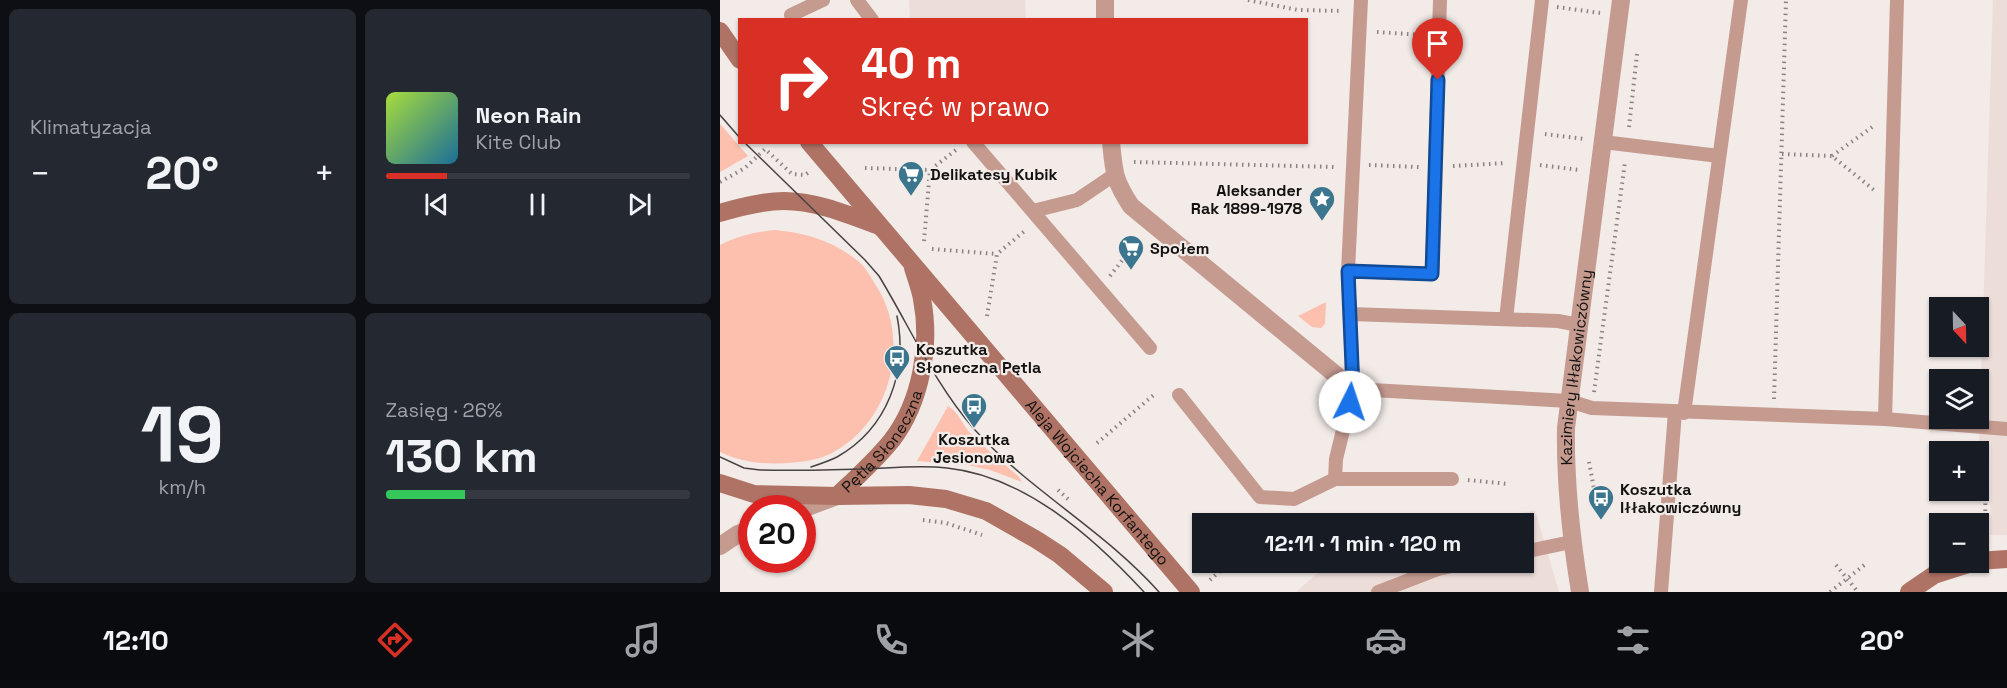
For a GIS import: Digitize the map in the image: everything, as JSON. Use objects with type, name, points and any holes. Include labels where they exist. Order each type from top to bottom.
[{"type":"main road","points":[[720,31],[738,57]]},
{"type":"main road","points":[[811,144],[881,226]]},
{"type":"main road","points":[[720,213],[740,207],[784,201],[833,210],[881,226]]},
{"type":"main road","name":"Pętla Słoneczna","points":[[720,483],[754,494],[837,496],[892,440],[902,425],[919,388],[924,325],[922,298],[910,261],[881,226]]},
{"type":"main road","name":"Aleja Wojciecha Korfantego","points":[[910,261],[1191,592]]},
{"type":"main road","points":[[837,496],[909,495],[946,500],[986,511],[1060,555],[1104,592]]},
{"type":"main road","points":[[1989,561],[2007,559]]},
{"type":"main road","points":[[1909,592],[1941,573]]},
{"type":"street","points":[[1105,0],[1106,18]]},
{"type":"street","name":"Kazimiery Iłłakowiczówny","points":[[1580,592],[1572,542],[1566,469],[1566,428],[1579,325],[1594,140],[1622,0]]},
{"type":"street","points":[[1111,144],[1114,175],[1131,206],[1353,389]]},
{"type":"street","points":[[816,504],[837,496]]},
{"type":"street","points":[[720,546],[738,534]]},
{"type":"lane","points":[[791,15],[823,0]]},
{"type":"lane","points":[[857,0],[870,18]]},
{"type":"lane","points":[[1335,478],[1336,459],[1353,389],[1348,271],[1361,0]]},
{"type":"lane","points":[[1348,271],[1432,274],[1440,0]]},
{"type":"lane","points":[[1661,592],[1679,412],[1741,0]]},
{"type":"lane","points":[[1885,419],[1897,0]]},
{"type":"lane","points":[[1506,319],[1542,2]]},
{"type":"lane","points":[[1594,140],[1719,156]]},
{"type":"lane","points":[[976,144],[1150,348]]},
{"type":"lane","points":[[1036,216],[1077,200],[1114,175]]},
{"type":"lane","points":[[1350,314],[1558,321],[1579,325]]},
{"type":"lane","points":[[1353,389],[1569,401],[1592,408],[1929,422]]},
{"type":"lane","points":[[1179,395],[1260,497],[1294,499],[1335,478],[1452,479]]},
{"type":"lane","points":[[1989,426],[2007,429]]},
{"type":"lane","points":[[1534,550],[1572,542]]},
{"type":"lane","points":[[1378,592],[1428,573]]},
{"type":"path","points":[[1248,0],[1298,10],[1347,11]]},
{"type":"path","points":[[1774,408],[1786,0]]},
{"type":"path","points":[[1542,2],[1604,14]]},
{"type":"path","points":[[1373,31],[1439,36]]},
{"type":"path","points":[[1592,408],[1638,44]]},
{"type":"path","points":[[1832,156],[1874,125]]},
{"type":"path","points":[[1526,132],[1594,140]]},
{"type":"path","points":[[758,146],[765,149],[792,174],[805,175],[824,160]]},
{"type":"path","points":[[865,168],[930,170],[957,149]]},
{"type":"path","points":[[720,182],[745,168],[763,150]]},
{"type":"path","points":[[1782,154],[1832,156],[1873,188]]},
{"type":"path","points":[[1133,162],[1341,167]]},
{"type":"path","points":[[1523,162],[1581,170]]},
{"type":"path","points":[[924,241],[930,170]]},
{"type":"path","points":[[987,316],[997,254],[1036,216]]},
{"type":"path","points":[[1099,290],[1122,264],[1136,243]]},
{"type":"path","points":[[932,249],[997,254]]},
{"type":"path","points":[[1097,443],[1156,393]]},
{"type":"path","points":[[1985,513],[1986,429]]},
{"type":"path","points":[[1587,457],[1597,505]]},
{"type":"path","points":[[1471,480],[1509,484]]},
{"type":"path","points":[[1058,490],[1069,500]]},
{"type":"path","points":[[918,519],[946,523],[987,537]]},
{"type":"path","points":[[1830,592],[1867,562]]},
{"type":"path","points":[[1836,565],[1858,592]]},
{"type":"path","points":[[1210,579],[1217,573]]},
{"type":"shaded area","points":[[909,0],[1025,0],[1026,18],[910,18]]},
{"type":"shaded area","points":[[1993,0],[2007,0],[2007,535],[1990,535],[1991,442],[1979,441],[1979,429],[1989,429],[1989,369],[1981,369],[1982,357],[1989,357],[1989,297],[1984,297]]},
{"type":"shaded area","points":[[720,124],[748,156],[720,172]]},
{"type":"shaded area","points":[[775,230],[798,233],[830,243],[861,264],[868,272],[887,307],[893,332],[893,357],[888,382],[879,406],[864,427],[846,444],[823,457],[770,464],[744,460],[720,452],[720,245],[747,235]]},
{"type":"shaded area","points":[[1326,302],[1325,324],[1321,328],[1312,327],[1298,316]]},
{"type":"shaded area","points":[[948,406],[957,414],[969,432],[1022,482],[990,470],[967,465],[917,461]]},
{"type":"shaded area","points":[[1535,510],[1559,592],[1296,592],[1318,573],[1534,573],[1534,513],[1521,513]]},
{"type":"tram line","points":[[720,115],[738,136]]},
{"type":"tram line","points":[[746,144],[879,276],[935,375],[975,430],[1019,472],[1115,549],[1159,592]]},
{"type":"tram line","points":[[811,467],[837,457],[855,445],[881,414],[896,377],[900,337],[897,316]]},
{"type":"tram line","points":[[720,457],[744,468],[760,470],[927,467],[976,473],[1004,483],[1056,512],[1103,551],[1144,592]]},
{"type":"place","name":"Delikatesy Kubik","points":[[911,197]]},
{"type":"place","name":"Aleksander Rak 1899-1978","points":[[1322,222]]},
{"type":"place","name":"Społem","points":[[1131,271]]},
{"type":"place","name":"Koszutka Słoneczna Pętla","points":[[897,381]]},
{"type":"place","name":"Koszutka Jesionowa","points":[[974,429]]},
{"type":"place","name":"Koszutka Iłłakowiczówny","points":[[1601,521]]},
{"type":"route","points":[[1350,402],[1353,389],[1348,271],[1432,274],[1438,80]]}]
